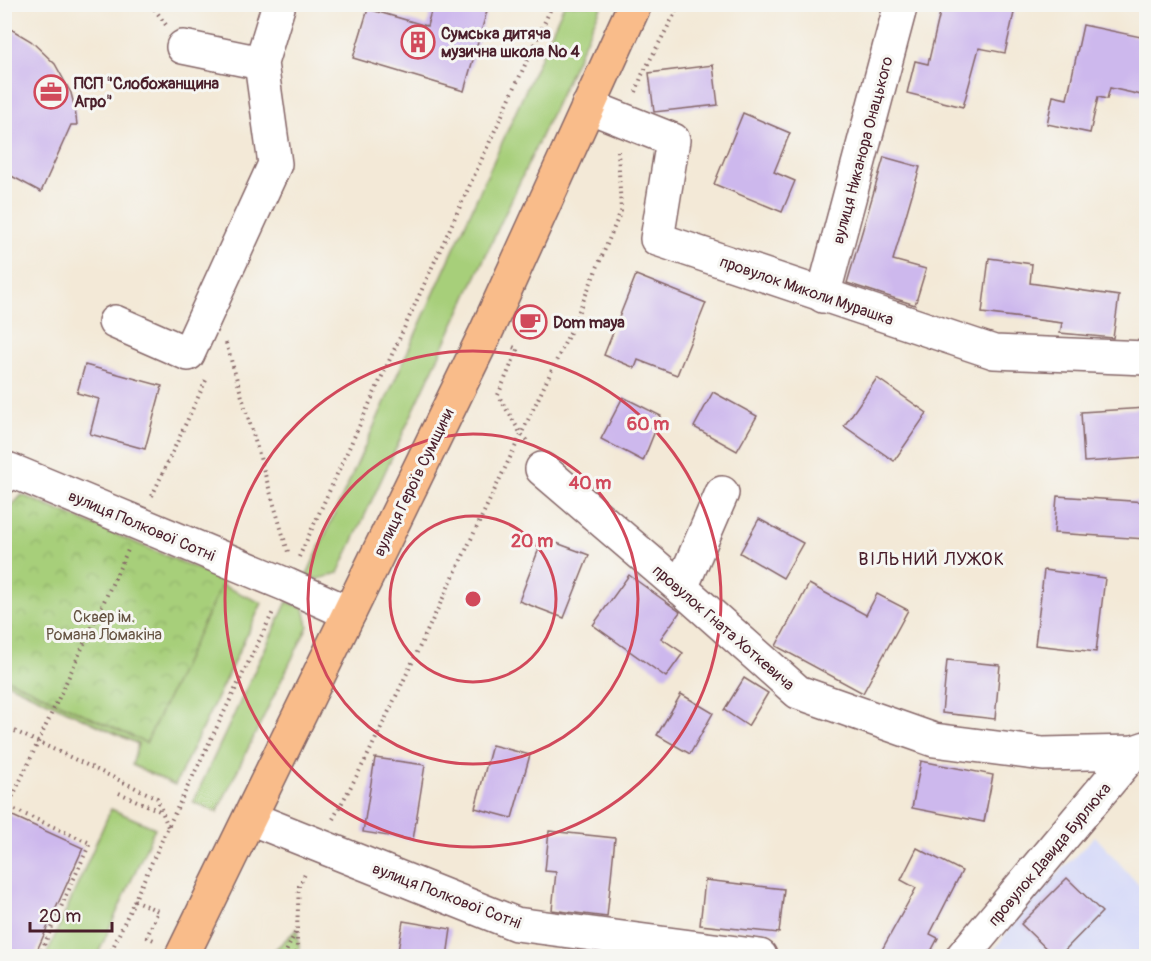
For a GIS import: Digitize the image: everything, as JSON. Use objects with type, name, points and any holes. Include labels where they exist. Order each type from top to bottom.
[{"type":"main road","name":"вулиця Героїв Сумщини","points":[[183,955],[486,332],[635,4]]},
{"type":"street","points":[[115,322],[188,354],[275,164],[261,63],[279,4]]},
{"type":"street","name":"вулиця Никанора Онацького","points":[[823,296],[901,4]]},
{"type":"street","points":[[183,46],[261,63]]},
{"type":"street","name":"провулок Миколи Мурашка","points":[[588,106],[673,140],[657,239],[994,352],[1146,358]]},
{"type":"street","name":"провулок Гната Хоткевича","points":[[542,469],[798,692],[934,740],[1043,754],[1140,750]]},
{"type":"street","name":"вулиця Полкової Сотні","points":[[6,470],[290,577],[349,613]]},
{"type":"street","points":[[681,588],[722,493]]},
{"type":"street","name":"провулок Давида Бурлюка","points":[[963,957],[1140,750]]},
{"type":"street","name":"вулиця Полкової Сотні","points":[[250,818],[516,924],[760,957]]},
{"type":"path","points":[[109,957],[168,827],[290,577],[553,4]]},
{"type":"path","points":[[297,957],[299,886],[367,757],[571,330],[621,211],[618,147],[642,75],[680,4]]},
{"type":"path","points":[[486,332],[518,350],[498,395],[521,434]]},
{"type":"path","points":[[225,337],[290,577]]},
{"type":"path","points":[[5,813],[125,557]]},
{"type":"path","points":[[4,726],[157,798],[168,827]]},
{"type":"path","points":[[119,793],[163,812]]},
{"type":"path","points":[[15,810],[90,843],[39,957]]},
{"type":"path","points":[[134,900],[158,911],[147,937],[183,955]]},
{"type":"path","points":[[284,957],[297,929]]},
{"type":"shaded area","points":[[1095,836],[1146,893],[1146,956],[990,956],[1026,906]]},
{"type":"green space","points":[[564,5],[602,5],[338,573],[319,579],[306,577]]},
{"type":"green space","name":"Сквер ім. Романа Ломакіна","points":[[22,495],[224,580],[146,743],[5,678],[5,513]]},
{"type":"green space","name":"Сквер ім. Романа Ломакіна","points":[[31,501],[262,603],[175,785],[132,765],[138,744],[5,682],[4,507]]},
{"type":"green space","points":[[287,602],[304,608],[308,626],[217,812],[193,802]]},
{"type":"green space","points":[[111,809],[155,828],[97,956],[46,956]]},
{"type":"green space","points":[[297,929],[300,956],[268,956]]},
{"type":"building","name":"Сумська дитяча музична школа № 4","points":[[433,4],[489,4],[464,91],[353,58],[368,9],[427,26]]},
{"type":"building","points":[[942,4],[1016,4],[1005,53],[979,48],[963,107],[907,93],[915,61],[928,64]]},
{"type":"building","points":[[4,25],[31,41],[55,64],[71,93],[75,109],[77,125],[71,125],[41,192],[4,172]]},
{"type":"building","points":[[1083,25],[1146,38],[1146,96],[1110,88],[1107,99],[1098,97],[1090,133],[1047,124],[1053,96],[1067,99]]},
{"type":"building","points":[[713,65],[718,105],[654,112],[649,73]]},
{"type":"building","points":[[743,113],[790,133],[774,172],[795,181],[782,212],[714,184]]},
{"type":"building","points":[[884,157],[920,167],[893,260],[926,269],[915,305],[847,283]]},
{"type":"building","points":[[989,258],[1032,264],[1030,283],[1119,296],[1113,338],[1060,333],[1062,323],[982,313]]},
{"type":"building","points":[[636,275],[706,303],[677,375],[638,360],[635,368],[604,355]]},
{"type":"building","points":[[85,365],[162,386],[145,449],[90,434],[99,399],[77,393]]},
{"type":"building","points":[[877,378],[927,413],[894,461],[844,426]]},
{"type":"building","points":[[713,392],[757,416],[737,451],[694,427]]},
{"type":"building","points":[[623,397],[661,416],[643,461],[601,439]]},
{"type":"building","points":[[1146,408],[1146,458],[1084,462],[1081,412]]},
{"type":"building","points":[[1057,496],[1146,502],[1146,539],[1054,533]]},
{"type":"building","points":[[759,519],[803,543],[783,578],[740,553]]},
{"type":"building","points":[[543,538],[589,555],[564,618],[519,601]]},
{"type":"building","points":[[1044,570],[1105,578],[1096,652],[1035,645]]},
{"type":"building","points":[[629,575],[680,612],[661,638],[683,653],[666,677],[593,625]]},
{"type":"building","points":[[809,584],[866,615],[877,594],[908,610],[863,693],[776,646]]},
{"type":"building","points":[[947,660],[1000,665],[995,719],[942,713]]},
{"type":"building","points":[[744,678],[768,693],[748,726],[724,710]]},
{"type":"building","points":[[681,694],[713,713],[690,754],[657,735]]},
{"type":"building","points":[[492,745],[530,755],[512,818],[475,808]]},
{"type":"building","points":[[375,758],[425,765],[413,840],[363,832]]},
{"type":"building","points":[[921,761],[993,775],[984,822],[912,808]]},
{"type":"building","points":[[4,812],[83,848],[34,957],[4,957]]},
{"type":"building","points":[[549,831],[615,838],[607,917],[552,910],[556,872],[545,871]]},
{"type":"building","points":[[917,848],[962,871],[930,934],[938,938],[928,957],[878,957],[916,888],[901,880]]},
{"type":"building","points":[[1067,878],[1102,912],[1058,957],[1055,957],[1021,924]]},
{"type":"building","points":[[705,880],[784,889],[779,933],[700,925]]},
{"type":"building","points":[[403,921],[451,929],[447,957],[397,957]]},
{"type":"place","name":"Сумська дитяча музична школа № 4","points":[[418,42]]},
{"type":"place","name":"ПСП \"Слобожанщина Агро\"","points":[[51,92]]},
{"type":"place","name":"Dom maya","points":[[530,322]]},
{"type":"district","name":"ВІЛЬНИЙ ЛУЖОК","points":[[932,559]]}]
